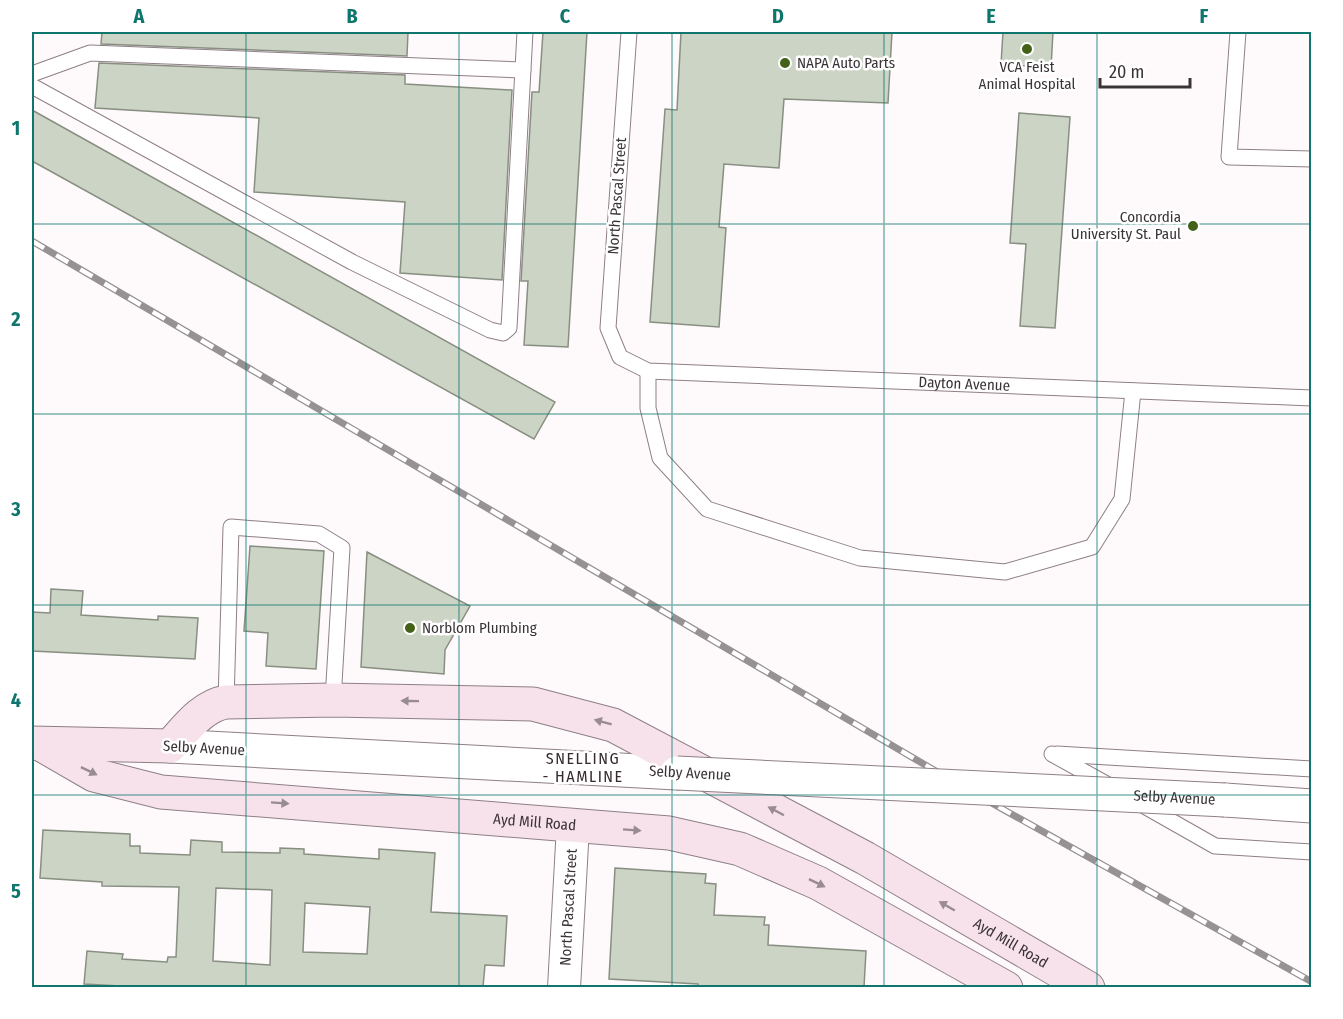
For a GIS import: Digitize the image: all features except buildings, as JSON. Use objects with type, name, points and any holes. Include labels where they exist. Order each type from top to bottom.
[{"type":"main road","name":"Ayd Mill Road","points":[[170,746],[196,718],[215,704],[226,702],[333,700],[534,704],[612,725],[865,858],[1088,987]]},
{"type":"main road","name":"Ayd Mill Road","points":[[35,743],[94,775],[161,792],[669,833],[741,849],[818,883],[1006,987]]},
{"type":"main road","name":"Selby Avenue","points":[[35,743],[170,746]]},
{"type":"street","name":"Selby Avenue","points":[[170,746],[1311,806]]},
{"type":"street","name":"North Pascal Street","points":[[564,987],[573,825]]},
{"type":"lane","points":[[32,86],[352,262],[490,330],[503,333],[508,328],[525,32]]},
{"type":"lane","name":"North Pascal Street","points":[[620,357],[608,328],[629,32]]},
{"type":"lane","points":[[1238,32],[1229,157],[1311,159]]},
{"type":"lane","points":[[32,74],[90,53],[523,70]]},
{"type":"lane","name":"Dayton Avenue","points":[[620,357],[648,371],[1311,398]]},
{"type":"lane","points":[[648,371],[648,408],[660,458],[707,509],[860,558],[1005,572],[1092,547],[1122,499],[1133,391]]},
{"type":"lane","points":[[226,702],[231,527],[319,534],[342,548],[333,700]]},
{"type":"lane","points":[[1311,769],[1052,754],[1215,846],[1311,852]]},
{"type":"railway","points":[[32,241],[956,783],[1312,982]]},
{"type":"place","name":"VCA Feist Animal Hospital","points":[[1027,49]]},
{"type":"place","name":"NAPA Auto Parts","points":[[785,63]]},
{"type":"place","name":"Concordia University St. Paul","points":[[1193,226]]},
{"type":"place","name":"Norblom Plumbing","points":[[410,628]]},
{"type":"district","name":"SNELLING - HAMLINE","points":[[583,767]]}]
